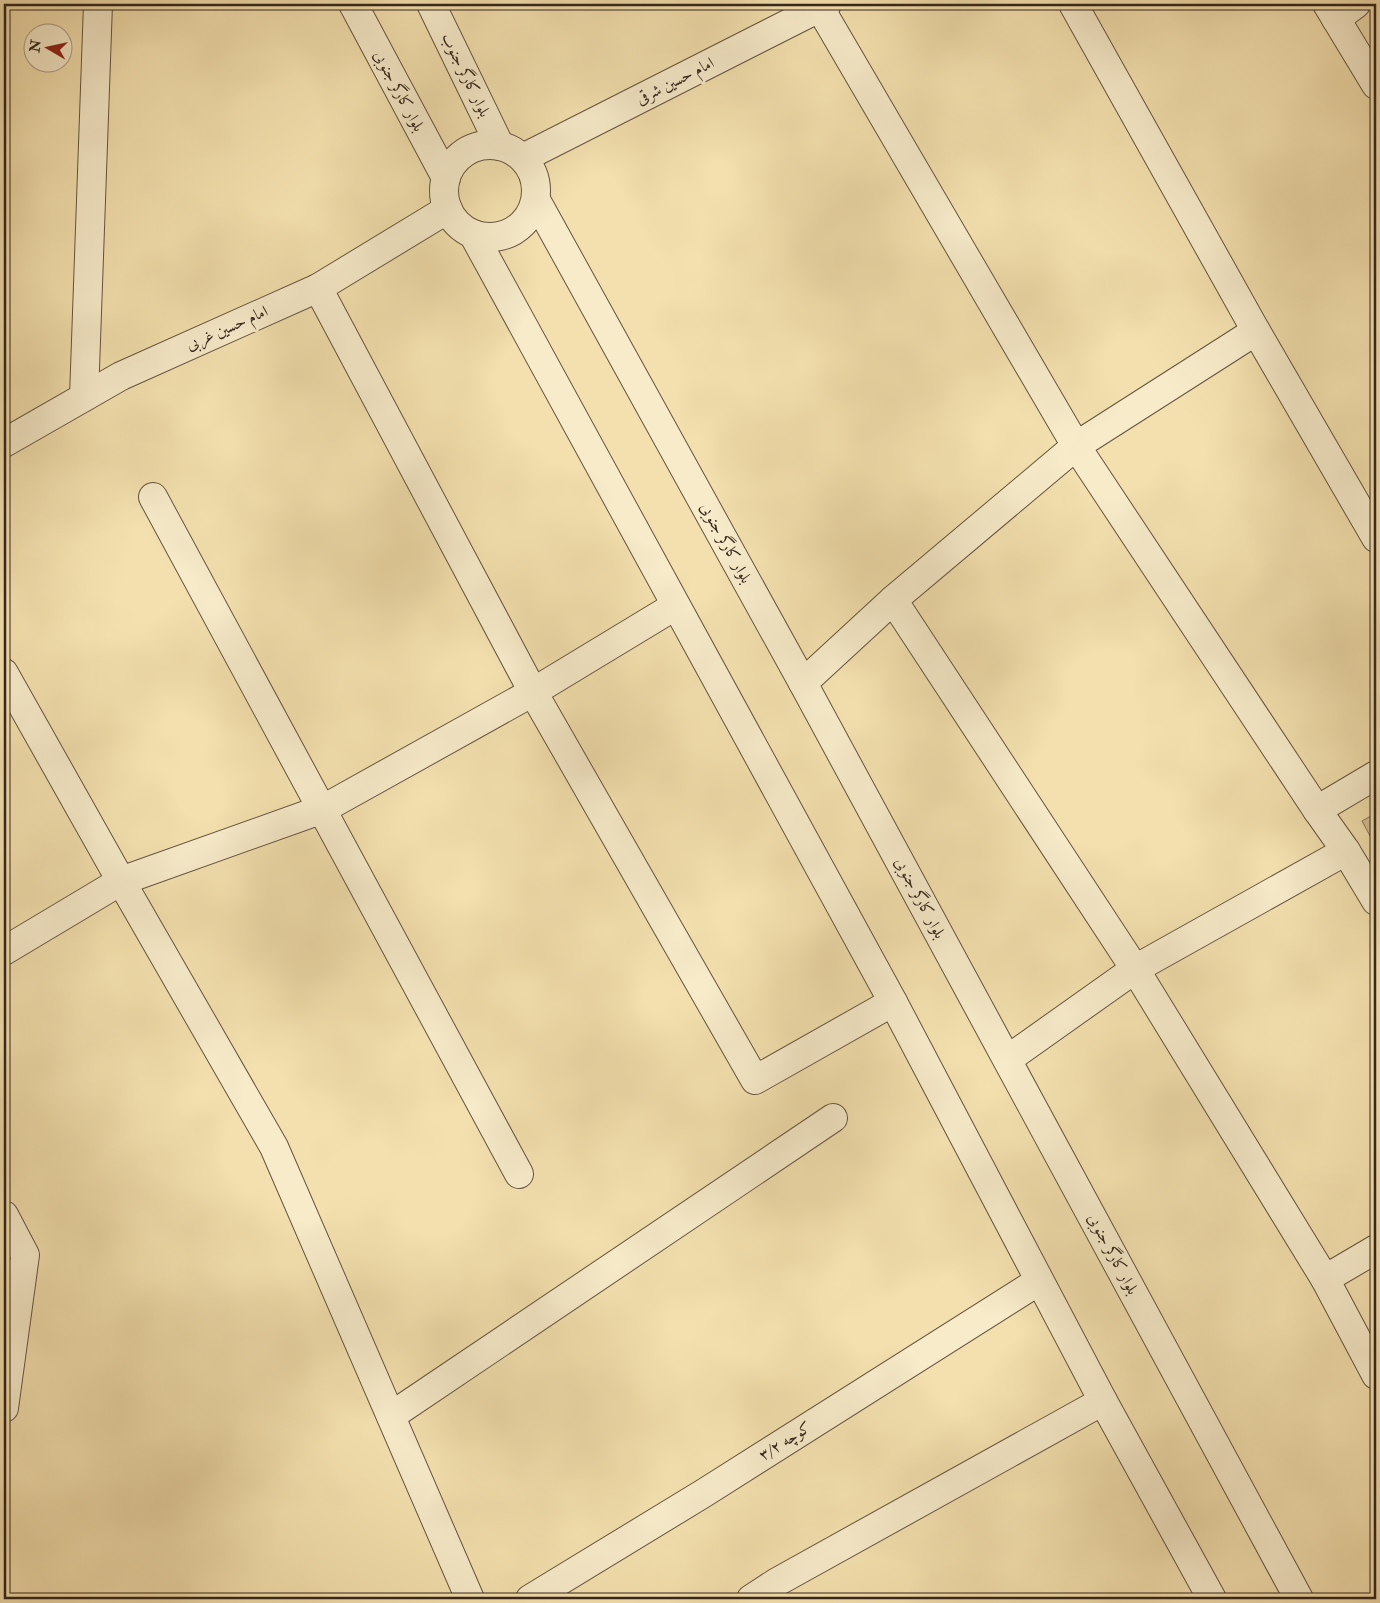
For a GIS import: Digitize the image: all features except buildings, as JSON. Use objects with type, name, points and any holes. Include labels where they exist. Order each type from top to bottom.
[{"type":"street","points":[[84,396],[98,4]]},
{"type":"street","name":"بلوار کارگر جنوبی","points":[[353,4],[446,178]]},
{"type":"street","name":"بلوار کارگر جنوب","points":[[431,4],[512,152]]},
{"type":"street","points":[[1073,4],[1256,331],[1376,538]]},
{"type":"street","points":[[824,6],[1076,446],[1346,851],[1376,901]]},
{"type":"street","name":"امام حسین شرقی","points":[[512,152],[824,6]]},
{"type":"street","points":[[1340,9],[1376,85]]},
{"type":"street","points":[[489,145],[512,152],[529,166],[536,182],[536,200],[531,213],[523,224],[512,232],[499,237],[473,234],[458,224],[448,209],[444,188],[446,178],[458,158],[467,152],[489,145]]},
{"type":"street","name":"بلوار کارگر جنوبی","points":[[536,200],[803,683],[1299,1599]]},
{"type":"street","name":"امام حسین غربی","points":[[4,443],[121,376],[318,288],[448,209]]},
{"type":"street","points":[[473,234],[893,1002],[1102,1401],[1212,1599]]},
{"type":"street","points":[[318,288],[533,692],[755,1080],[893,1002]]},
{"type":"street","points":[[803,683],[893,600],[1076,446],[1256,331]]},
{"type":"street","points":[[153,497],[519,1174]]},
{"type":"street","points":[[893,600],[1135,969],[1325,1279],[1376,1375]]},
{"type":"street","points":[[4,951],[121,882],[323,809],[533,692],[675,606]]},
{"type":"street","points":[[4,673],[121,882],[274,1148],[470,1599]]},
{"type":"street","points":[[1317,810],[1376,775]]},
{"type":"street","points":[[1008,1059],[1135,969],[1346,851]]},
{"type":"street","points":[[391,1416],[833,1118]]},
{"type":"street","points":[[4,1215],[25,1255],[4,1408]]},
{"type":"street","points":[[1325,1279],[1376,1249]]},
{"type":"street","name":"کوچه ۳/۲","points":[[530,1599],[704,1493],[1039,1280]]},
{"type":"street","points":[[752,1599],[777,1582],[1102,1401]]},
{"type":"shaded area","points":[[1376,813],[1376,847],[1362,821]]}]
